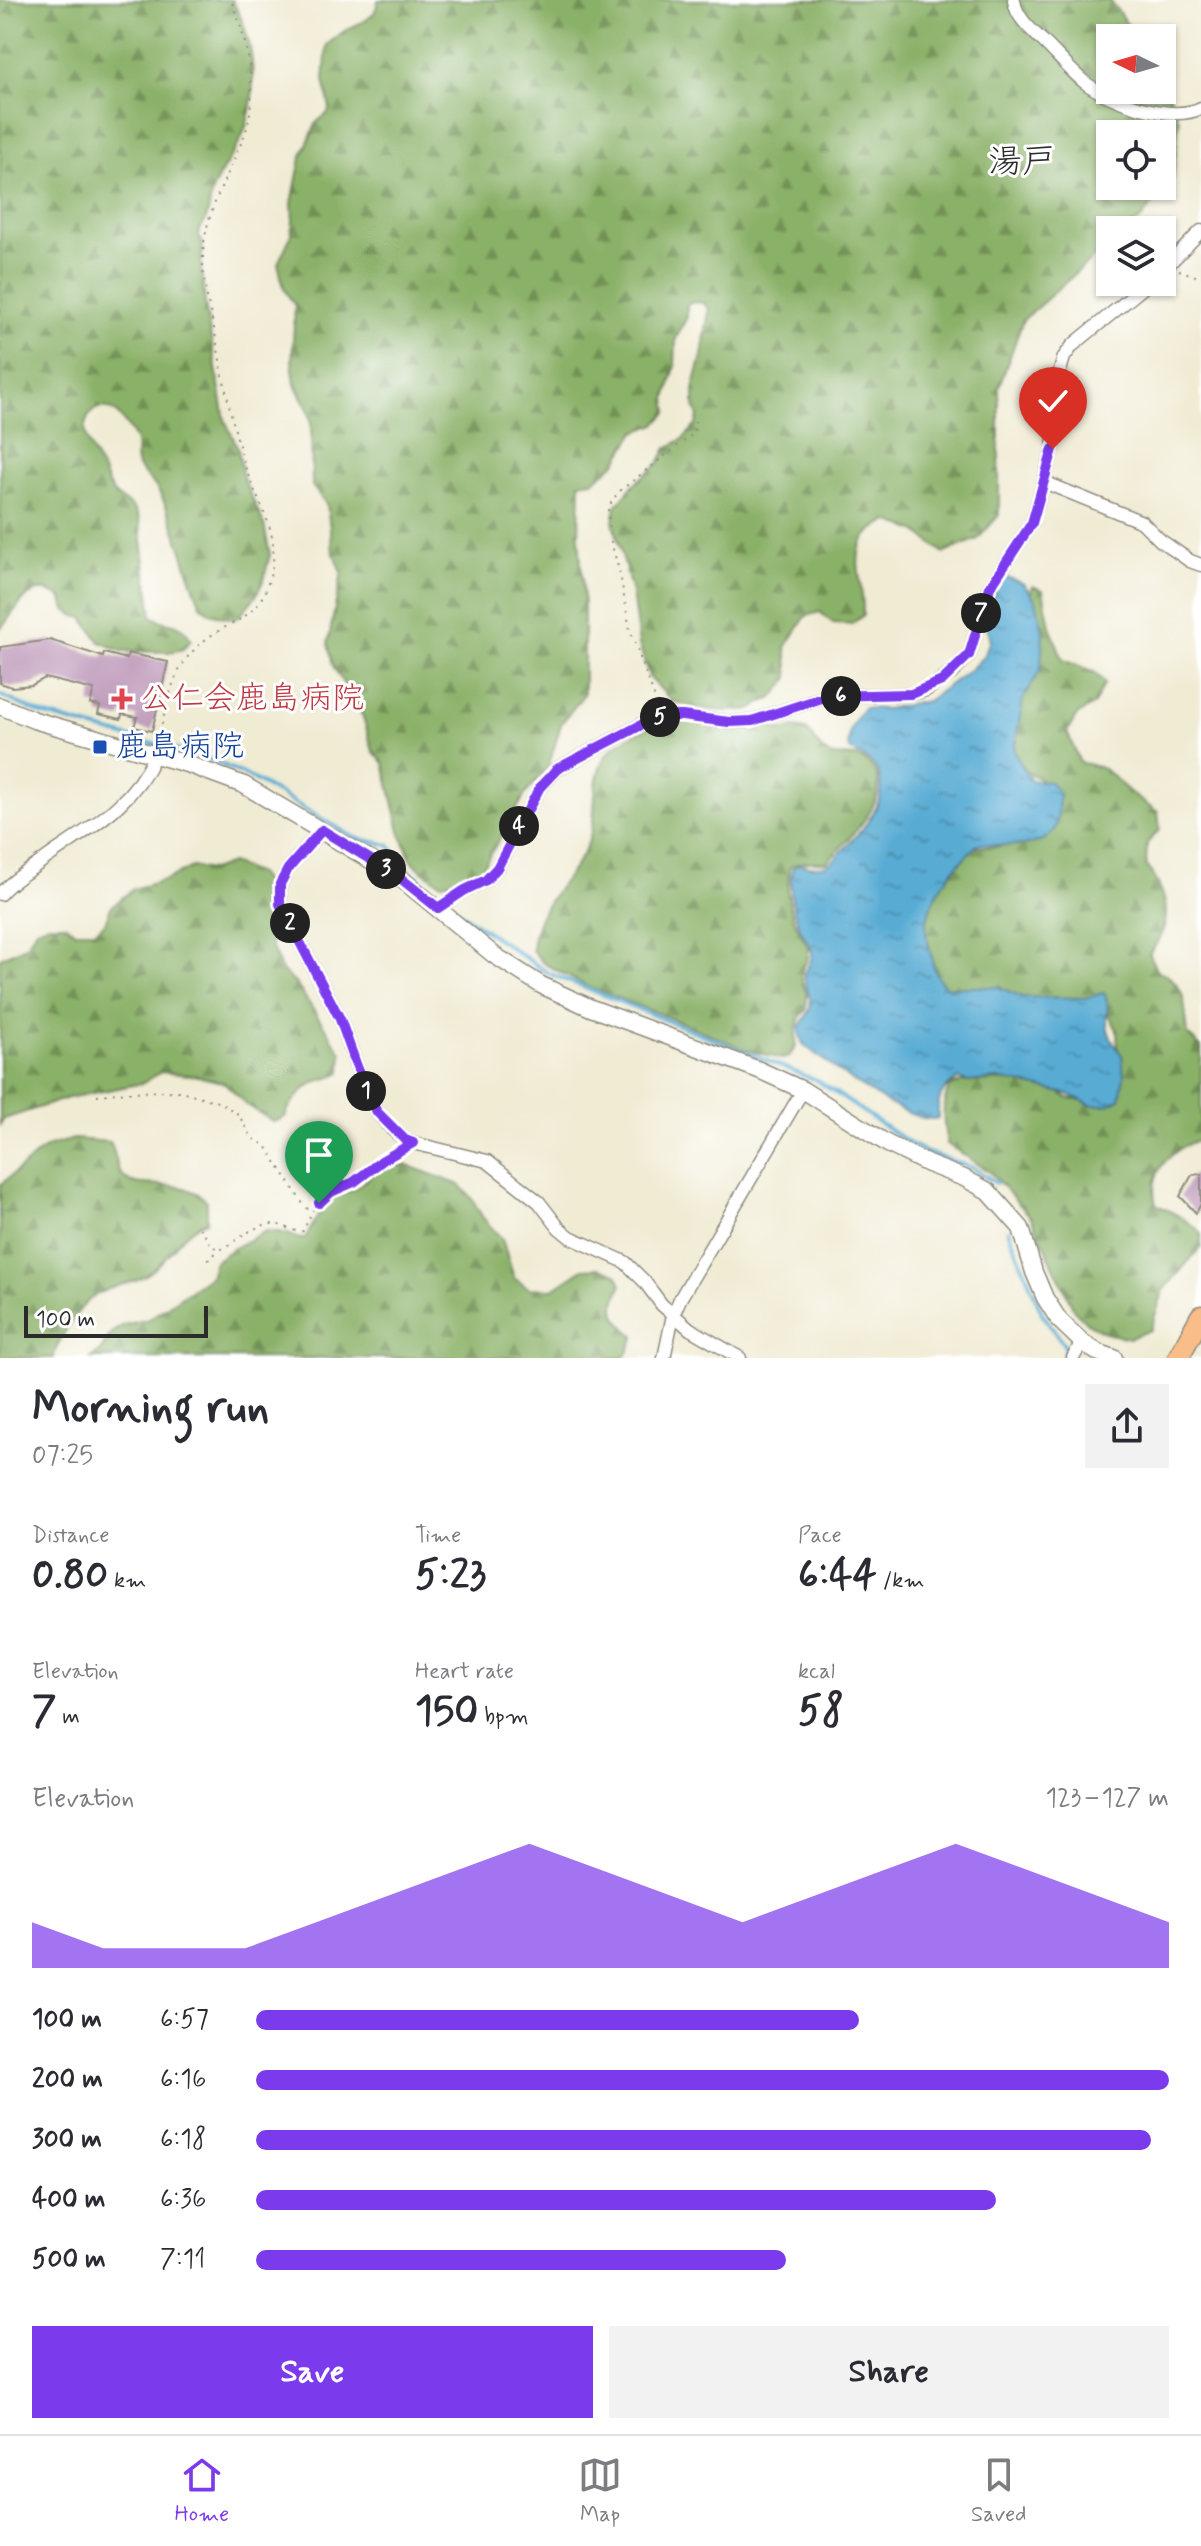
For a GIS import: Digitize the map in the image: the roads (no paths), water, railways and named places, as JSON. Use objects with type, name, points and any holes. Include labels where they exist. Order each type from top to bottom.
[{"type":"main road","points":[[1178,1358],[1201,1316]]},
{"type":"street","points":[[1014,0],[1016,11],[1032,31],[1094,88],[1126,103],[1173,114],[1201,108]]},
{"type":"street","points":[[1176,257],[1201,231]]},
{"type":"street","points":[[444,904],[486,880],[497,868],[540,787],[557,769],[661,716],[752,721],[828,696],[911,694],[942,681],[969,655],[990,587],[1032,523],[1053,449],[1064,357],[1073,345],[1133,296]]},
{"type":"street","points":[[1044,482],[1142,522],[1160,540],[1201,565]]},
{"type":"street","points":[[0,706],[34,720],[156,748],[244,785],[444,904],[494,955],[541,985],[591,1008],[759,1070],[803,1090],[888,1144],[988,1191],[1021,1228],[1034,1272],[1059,1320],[1082,1342],[1114,1358]]},
{"type":"street","points":[[0,894],[126,799],[156,748]]},
{"type":"street","points":[[322,830],[288,869],[280,884],[280,904],[340,1019],[365,1089],[377,1112],[399,1135],[413,1143],[487,1161],[539,1202],[570,1237],[625,1262],[673,1315],[690,1329],[740,1358]]},
{"type":"street","points":[[664,1358],[673,1315],[680,1299],[803,1090]]},
{"type":"street","points":[[1073,1358],[1082,1342]]},
{"type":"water","points":[[1004,576],[1024,584],[1036,601],[1043,630],[1041,669],[1023,699],[1014,750],[1031,780],[1050,782],[1059,794],[1057,822],[1050,835],[1033,844],[978,844],[960,862],[937,893],[928,916],[926,932],[933,963],[938,977],[947,987],[999,987],[1022,997],[1085,998],[1104,993],[1107,1024],[1113,1043],[1122,1055],[1124,1076],[1120,1099],[1108,1105],[1091,1105],[1071,1095],[998,1079],[969,1082],[959,1079],[942,1094],[938,1118],[925,1118],[889,1104],[869,1092],[803,1044],[799,1028],[810,1007],[805,977],[812,952],[793,907],[792,869],[799,864],[819,866],[832,862],[866,824],[878,804],[881,783],[878,772],[869,761],[849,749],[850,732],[860,713],[864,708],[886,709],[927,701],[971,669],[984,656],[990,640],[987,615]]},
{"type":"waterway","points":[[0,695],[42,714],[213,760],[255,780],[355,838],[389,845],[410,871],[453,908],[548,973],[818,1081],[909,1143],[925,1152],[973,1168],[996,1183]]},
{"type":"waterway","points":[[1008,1230],[1042,1313],[1065,1346],[1064,1358]]},
{"type":"place","name":"公仁会鹿島病院","points":[[122,699]]},
{"type":"place","name":"鹿島病院","points":[[100,747]]},
{"type":"district","name":"湯戸","points":[[1022,162]]}]
